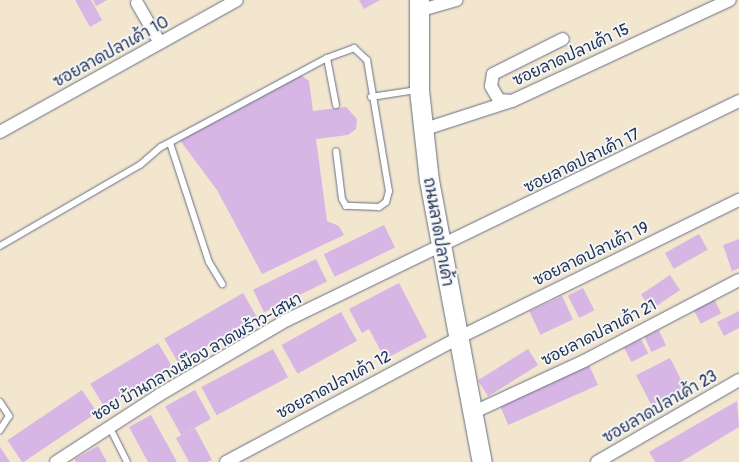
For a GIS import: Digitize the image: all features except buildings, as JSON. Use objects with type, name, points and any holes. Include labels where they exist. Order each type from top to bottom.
[{"type":"main road","name":"ถนนลาดปลาเค้า","points":[[419,6],[419,90],[422,130],[439,247],[482,462]]},
{"type":"street","points":[[419,6],[456,0]]},
{"type":"street","name":"ซอยลาดปลาเค้า 15","points":[[422,130],[512,101],[730,0]]},
{"type":"street","name":"ซอยลาดปลาเค้า 10","points":[[0,132],[160,43],[230,1]]},
{"type":"street","points":[[137,3],[160,43]]},
{"type":"street","points":[[512,101],[499,100],[491,86],[493,74],[563,39]]},
{"type":"street","name":"ซอยลาดปลาเค้า 17","points":[[439,247],[739,101]]},
{"type":"street","name":"ซอยลาดปลาเค้า 19","points":[[458,338],[739,200]]},
{"type":"street","name":"ซอย บ้านกลางเมือง ลาดพร้าว-เสนา","points":[[56,462],[109,426],[286,320],[439,247]]},
{"type":"street","name":"ซอยลาดปลาเค้า 21","points":[[472,413],[584,361],[739,280]]},
{"type":"street","name":"ซอยลาดปลาเค้า 12","points":[[226,462],[458,338]]},
{"type":"street","name":"ซอยลาดปลาเค้า 23","points":[[597,462],[739,380]]},
{"type":"lane","points":[[0,246],[140,165],[170,142],[327,58],[348,49],[359,50],[367,60],[371,97],[387,176],[386,202],[379,208],[346,206],[336,151]]},
{"type":"lane","points":[[327,58],[336,105]]},
{"type":"lane","points":[[371,97],[419,90]]},
{"type":"lane","points":[[170,142],[209,262],[222,284]]},
{"type":"lane","points":[[0,402],[9,416],[0,430]]},
{"type":"lane","points":[[109,426],[127,462]]}]
